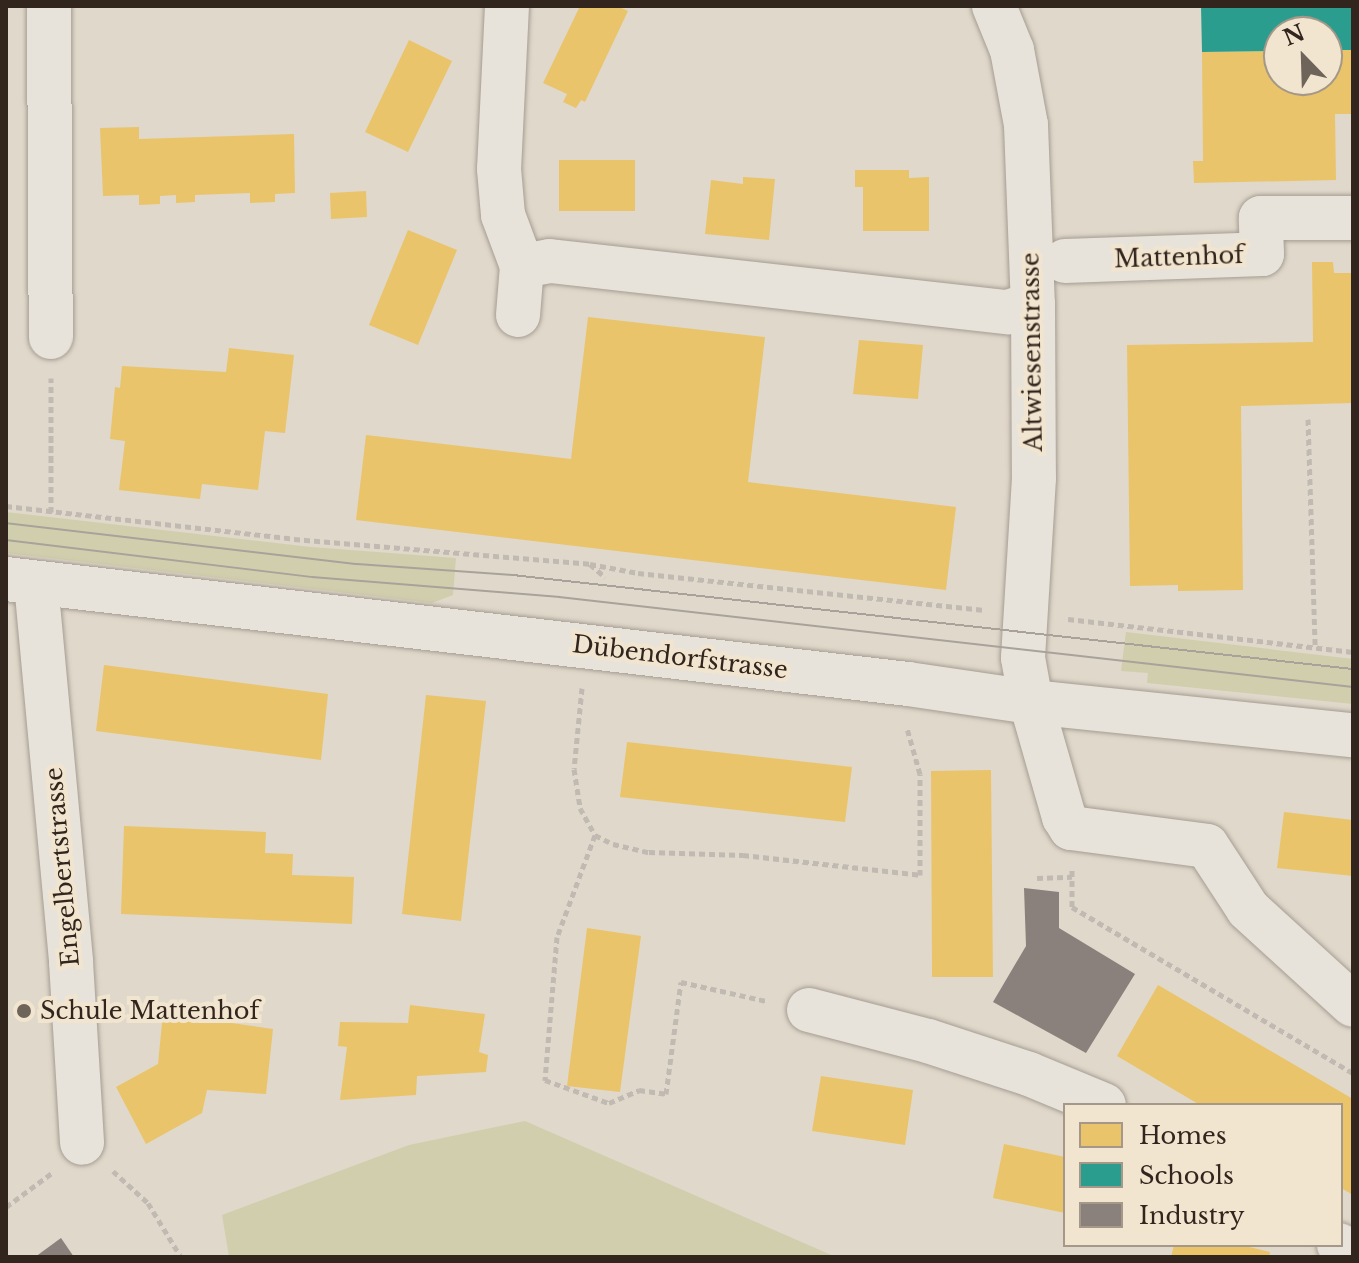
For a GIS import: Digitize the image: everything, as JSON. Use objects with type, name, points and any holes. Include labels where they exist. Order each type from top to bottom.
[{"type":"street","points":[[49,6],[51,337]]},
{"type":"street","points":[[507,6],[499,169],[503,215],[522,266],[518,315]]},
{"type":"street","name":"Altwiesenstrasse","points":[[994,6],[1012,50],[1026,125],[1033,304],[1034,478],[1023,649],[1031,702],[1058,800],[1071,828]]},
{"type":"street","name":"Mattenhof","points":[[1065,261],[1262,254],[1261,218],[1353,218]]},
{"type":"street","points":[[522,266],[550,261],[1008,312],[1033,304]]},
{"type":"street","name":"Dübendorfstrasse","points":[[21,581],[908,684],[1031,702],[1353,735]]},
{"type":"street","name":"Engelbertstrasse","points":[[21,581],[71,962],[82,1143]]},
{"type":"street","points":[[1071,828],[1207,846],[1248,909],[1353,1005]]},
{"type":"street","points":[[809,1010],[928,1041],[1029,1074],[1099,1103]]},
{"type":"path","points":[[51,337],[51,512]]},
{"type":"path","points":[[1308,419],[1315,648]]},
{"type":"path","points":[[6,506],[294,539],[590,564],[638,573],[993,611]]},
{"type":"path","points":[[590,564],[605,577]]},
{"type":"path","points":[[1063,619],[1353,652]]},
{"type":"path","points":[[582,681],[574,769],[580,808],[595,835],[613,844],[649,852],[743,855],[920,875],[920,774],[905,719]]},
{"type":"path","points":[[1071,828],[1072,907],[1353,1073]]},
{"type":"path","points":[[595,835],[557,937],[545,1080],[609,1103],[639,1090],[666,1094],[681,982],[809,1010]]},
{"type":"path","points":[[1037,878],[1072,877]]},
{"type":"path","points":[[6,1207],[51,1175],[57,1157],[82,1143],[148,1203],[181,1257]]},
{"type":"shaded area","points":[[6,512],[311,547],[456,558],[453,595],[432,603],[6,553]]},
{"type":"shaded area","points":[[1126,632],[1353,659],[1353,704],[1147,683],[1148,673],[1121,671]]},
{"type":"shaded area","points":[[525,1121],[836,1257],[229,1257],[222,1215],[409,1145]]},
{"type":"building: Homes","points":[[580,6],[617,6],[628,11],[585,102],[581,100],[576,108],[563,102],[567,94],[543,83]]},
{"type":"building: Homes","points":[[409,40],[452,61],[408,152],[365,132]]},
{"type":"building: Homes","points":[[1343,50],[1353,50],[1353,114],[1335,114],[1336,180],[1194,183],[1193,161],[1203,161],[1202,52],[1263,51],[1263,96],[1343,96]]},
{"type":"building: Homes","points":[[139,127],[139,139],[294,134],[295,193],[275,194],[275,202],[250,203],[250,193],[195,195],[195,202],[176,203],[176,195],[160,196],[160,204],[139,205],[139,195],[103,196],[100,128]]},
{"type":"building: Homes","points":[[559,160],[635,160],[635,211],[559,211]]},
{"type":"building: Homes","points":[[855,170],[909,170],[909,178],[929,177],[929,231],[863,231],[863,187],[855,187]]},
{"type":"building: Homes","points":[[743,177],[775,179],[769,240],[705,234],[711,180],[743,184]]},
{"type":"building: Homes","points":[[366,191],[367,217],[331,219],[330,193]]},
{"type":"building: Homes","points":[[408,230],[457,250],[418,345],[369,325]]},
{"type":"building: Homes","points":[[1312,262],[1333,262],[1334,273],[1353,273],[1353,403],[1241,406],[1243,590],[1178,591],[1178,585],[1130,586],[1127,345],[1313,342]]},
{"type":"building: Homes","points":[[588,317],[765,337],[748,482],[956,507],[946,590],[356,520],[366,435],[571,459]]},
{"type":"building: Homes","points":[[859,340],[923,345],[918,399],[853,394]]},
{"type":"building: Homes","points":[[229,348],[294,355],[285,433],[265,431],[258,490],[202,484],[200,499],[119,490],[125,441],[110,439],[115,387],[120,388],[122,366],[226,372]]},
{"type":"building: Homes","points":[[104,665],[328,694],[321,760],[96,731]]},
{"type":"building: Homes","points":[[426,695],[486,701],[461,921],[402,914]]},
{"type":"building: Homes","points":[[627,742],[852,767],[845,822],[620,797]]},
{"type":"building: Homes","points":[[991,770],[993,977],[932,977],[931,771]]},
{"type":"building: Homes","points":[[1284,812],[1353,820],[1353,876],[1277,868]]},
{"type":"building: Homes","points":[[124,826],[266,832],[265,853],[293,854],[292,875],[354,877],[352,924],[121,914]]},
{"type":"building: Homes","points":[[587,928],[641,936],[620,1092],[567,1086]]},
{"type":"building: Homes","points":[[1158,985],[1353,1099],[1353,1195],[1343,1189],[1343,1103],[1197,1103],[1117,1056]]},
{"type":"building: Homes","points":[[410,1005],[485,1014],[479,1052],[488,1055],[486,1072],[417,1076],[416,1095],[340,1100],[347,1047],[338,1046],[340,1022],[408,1023]]},
{"type":"building: Homes","points":[[163,1013],[273,1029],[266,1094],[207,1090],[202,1113],[146,1144],[116,1087],[158,1064]]},
{"type":"building: Homes","points":[[821,1076],[913,1090],[905,1145],[812,1131]]},
{"type":"building: Homes","points":[[1004,1144],[1063,1157],[1063,1213],[993,1198]]},
{"type":"building: Homes","points":[[1174,1247],[1249,1247],[1270,1252],[1269,1257],[1171,1257]]},
{"type":"building: Schools","points":[[1201,6],[1353,6],[1353,50],[1343,50],[1343,16],[1263,16],[1263,51],[1202,52]]},
{"type":"building: Industry","points":[[1024,888],[1059,892],[1059,928],[1135,974],[1086,1053],[993,1002],[1026,946]]},
{"type":"building: Industry","points":[[61,1238],[74,1257],[35,1257]]},
{"type":"tram line","points":[[6,523],[357,564],[513,575],[1353,669]]},
{"type":"tram line","points":[[6,540],[313,577],[559,597],[1353,687]]},
{"type":"place","name":"Schule Mattenhof","points":[[24,1011]]}]
